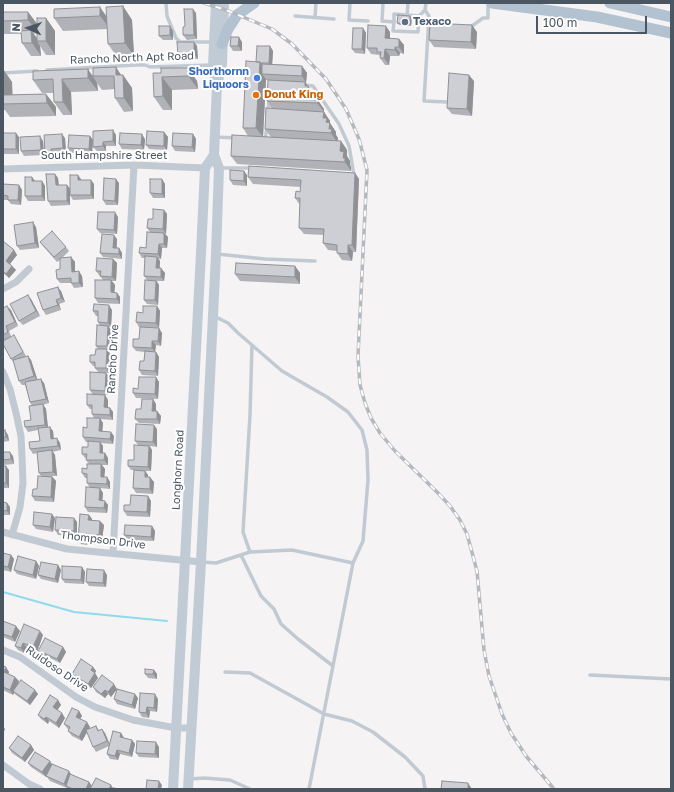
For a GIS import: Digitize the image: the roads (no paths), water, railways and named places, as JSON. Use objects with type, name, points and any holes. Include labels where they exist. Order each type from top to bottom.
[{"type":"main road","points":[[188,784],[201,562],[216,254],[219,168],[214,155],[217,85],[222,64],[218,43],[216,3]]},
{"type":"main road","points":[[217,85],[213,65],[224,3]]},
{"type":"main road","points":[[218,43],[237,15],[254,3]]},
{"type":"main road","points":[[492,3],[597,17],[671,34]]},
{"type":"main road","points":[[610,3],[671,17]]},
{"type":"main road","points":[[205,168],[214,155]]},
{"type":"main road","name":"Longhorn Road","points":[[173,789],[205,168]]},
{"type":"main road","points":[[201,253],[216,254]]},
{"type":"street","name":"South Hampshire Street","points":[[3,169],[134,165],[205,168]]},
{"type":"street","name":"Rancho Drive","points":[[113,553],[134,165]]},
{"type":"street","points":[[3,289],[16,282],[29,269]]},
{"type":"street","points":[[3,372],[10,389],[16,413],[22,457],[23,483],[21,501],[12,535]]},
{"type":"street","name":"Thompson Drive","points":[[3,532],[67,549],[201,562]]},
{"type":"street","name":"Ruidoso Drive","points":[[3,650],[20,657],[76,697],[95,707],[133,720],[176,728],[192,728]]},
{"type":"street","points":[[3,765],[27,786],[40,789]]},
{"type":"lane","points":[[166,3],[167,16],[176,38],[180,42],[218,43]]},
{"type":"lane","points":[[315,17],[316,3]]},
{"type":"lane","points":[[350,3],[349,20],[368,21]]},
{"type":"lane","points":[[383,3],[382,21],[394,22]]},
{"type":"lane","points":[[408,3],[408,16]]},
{"type":"lane","points":[[419,16],[400,16],[394,14],[393,31],[418,32],[419,16],[425,10],[426,3]]},
{"type":"lane","points":[[465,26],[472,26],[483,18],[488,18],[488,3]]},
{"type":"lane","points":[[425,10],[429,16],[429,23],[424,101],[446,102]]},
{"type":"lane","points":[[295,16],[334,19]]},
{"type":"lane","points":[[429,23],[436,24]]},
{"type":"lane","points":[[400,26],[400,31]]},
{"type":"lane","points":[[408,26],[408,32]]},
{"type":"lane","name":"Rancho North Apt Road","points":[[3,73],[145,64],[150,67],[213,65]]},
{"type":"lane","points":[[299,85],[313,86],[338,124],[349,146],[354,175],[347,174]]},
{"type":"lane","points":[[259,140],[266,140],[269,91]]},
{"type":"lane","points":[[215,137],[240,138]]},
{"type":"lane","points":[[219,168],[234,167],[257,169]]},
{"type":"lane","points":[[216,254],[265,259],[315,261]]},
{"type":"lane","points":[[213,315],[228,323],[282,371],[327,397],[348,412],[362,430],[368,450],[368,480],[363,542],[353,563],[309,789]]},
{"type":"lane","points":[[250,552],[244,532],[252,345]]},
{"type":"lane","points":[[201,562],[216,563],[250,552],[292,550],[353,563]]},
{"type":"lane","points":[[240,556],[261,596],[274,609],[281,624],[333,666]]},
{"type":"lane","points":[[225,672],[250,673],[324,714],[352,721],[373,732],[405,757],[423,776],[425,789]]},
{"type":"lane","points":[[590,675],[671,679]]},
{"type":"lane","points":[[188,784],[204,778],[230,780],[250,789]]},
{"type":"waterway","points":[[3,592],[74,612],[167,621]]},
{"type":"railway","points":[[204,3],[226,10],[272,29],[292,44],[326,79],[346,109],[359,139],[367,170],[358,356],[360,385],[365,403],[371,418],[380,433],[395,451],[450,506],[460,520],[467,534],[477,571],[484,650],[489,676],[502,714],[511,733],[526,756],[554,789]]},
{"type":"place","name":"Texaco","points":[[405,22]]},
{"type":"place","name":"Shorthornn Liquoors","points":[[257,78]]},
{"type":"place","name":"Donut King","points":[[256,95]]}]
